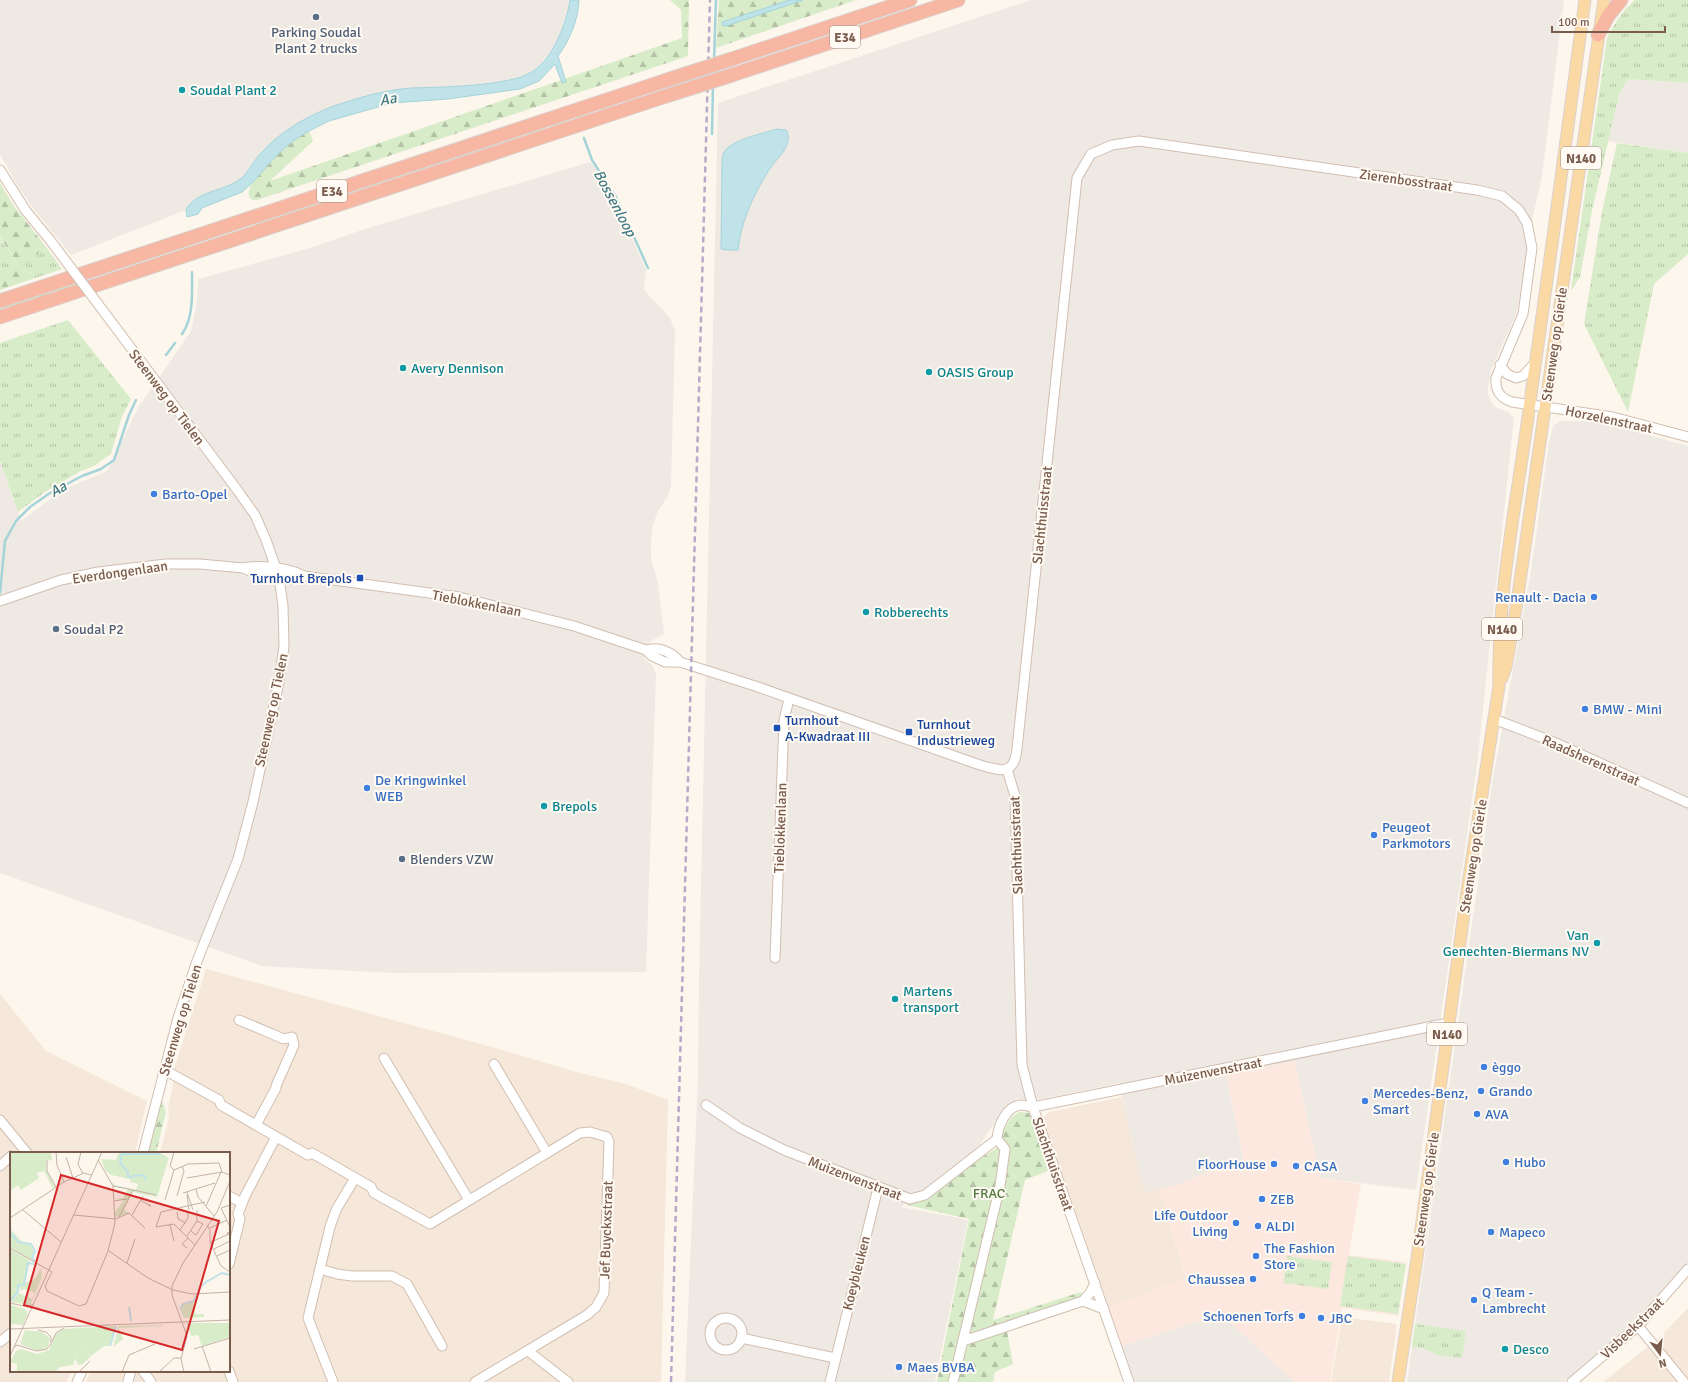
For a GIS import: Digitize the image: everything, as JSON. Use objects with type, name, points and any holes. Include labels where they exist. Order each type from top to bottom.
[{"type":"highway","name":"E34","points":[[0,301],[910,0]]},
{"type":"highway","name":"E34","points":[[0,317],[958,0]]},
{"type":"highway","points":[[1598,35],[1608,16],[1621,0]]},
{"type":"main road","name":"Steenweg op Gierle","points":[[1398,1382],[1417,1258],[1448,1023],[1499,686],[1499,663],[1505,572],[1530,404],[1585,0]]},
{"type":"main road","name":"Steenweg op Gierle","points":[[1499,686],[1506,667],[1515,616],[1604,0]]},
{"type":"street","name":"Zierenbosstraat","points":[[1077,178],[1092,154],[1112,145],[1139,141],[1477,190],[1502,196],[1519,210],[1527,223],[1532,248],[1523,314],[1500,365],[1495,383],[1500,397],[1512,402],[1530,404]]},
{"type":"street","name":"Steenweg op Tielen","points":[[0,170],[26,211],[50,240],[238,490],[255,515],[278,573],[283,606],[284,646],[279,682],[253,802],[238,859],[197,961],[178,1018],[143,1152]]},
{"type":"street","name":"Slachthuisstraat","points":[[1077,178],[1016,758],[1013,765],[1007,769],[1015,796],[1022,1065],[1033,1107],[1096,1283],[1129,1382]]},
{"type":"street","points":[[1500,365],[1507,374],[1516,378],[1523,376],[1535,363]]},
{"type":"street","name":"Horzelenstraat","points":[[1530,404],[1613,417],[1688,437]]},
{"type":"street","name":"Everdongenlaan","points":[[0,601],[61,580],[131,567],[166,564],[200,564],[244,568],[255,573],[278,573]]},
{"type":"street","name":"Tieblokkenlaan","points":[[278,573],[289,580],[304,576],[459,598],[535,615],[646,650],[655,648],[665,651],[676,657],[680,662],[758,687],[980,765],[997,770],[1007,769]]},
{"type":"street","name":"Tieblokkenlaan","points":[[775,958],[784,720],[789,699]]},
{"type":"street","name":"Raadsherenstraat","points":[[1494,719],[1556,743],[1688,803]]},
{"type":"street","points":[[239,1020],[284,1039],[292,1037],[294,1045],[276,1088],[256,1125]]},
{"type":"street","name":"Muizenvenstraat","points":[[706,1105],[740,1128],[784,1150],[878,1188],[910,1199],[924,1195],[997,1139],[997,1132],[1008,1111],[1021,1105],[1033,1107],[1448,1023]]},
{"type":"street","points":[[384,1058],[470,1200]]},
{"type":"street","points":[[494,1064],[547,1153]]},
{"type":"street","name":"Jef Buyckxstraat","points":[[163,1072],[170,1073],[219,1100],[221,1105],[308,1155],[312,1153],[371,1187],[374,1193],[430,1224],[584,1131],[607,1138],[609,1142],[604,1293],[596,1307],[587,1315],[475,1382]]},
{"type":"street","points":[[0,1120],[26,1152]]},
{"type":"street","points":[[230,1260],[240,1220],[238,1214],[242,1203],[276,1137]]},
{"type":"street","points":[[953,1382],[1000,1186],[1005,1149],[997,1139]]},
{"type":"street","points":[[0,1166],[10,1157]]},
{"type":"street","points":[[333,1382],[308,1318],[336,1210],[355,1178]]},
{"type":"street","name":"Koeybleuken","points":[[830,1382],[878,1188]]},
{"type":"street","points":[[230,1197],[242,1203]]},
{"type":"street","points":[[320,1269],[337,1274],[352,1276],[392,1276],[407,1284],[442,1346]]},
{"type":"street","name":"Visbeekstraat","points":[[1572,1382],[1638,1326],[1688,1270]]},
{"type":"street","points":[[963,1341],[1083,1301],[1096,1283]]},
{"type":"street","points":[[1083,1301],[1104,1309]]},
{"type":"street","points":[[1638,1326],[1684,1382]]},
{"type":"street","points":[[0,1342],[10,1334]]},
{"type":"street","points":[[741,1338],[835,1358]]},
{"type":"street","points":[[528,1351],[568,1382]]},
{"type":"street","points":[[77,1382],[82,1372]]},
{"type":"street","points":[[144,1372],[151,1382]]},
{"type":"street","points":[[229,1372],[233,1382]]},
{"type":"shaded area","points":[[0,0],[570,0],[561,32],[555,45],[537,68],[527,75],[512,79],[467,86],[392,90],[319,112],[283,132],[261,152],[250,168],[236,182],[188,205],[186,210],[71,255],[33,208],[19,188],[0,154]]},
{"type":"shaded area","points":[[1031,0],[1564,0],[1542,176],[1532,220],[1517,312],[1491,370],[1488,388],[1488,394],[1492,403],[1497,408],[1508,412],[1514,418],[1477,765],[1416,1190],[1320,1178],[1295,1061],[1226,1075],[1246,1172],[1221,1169],[1209,1172],[1179,1184],[1144,1192],[1119,1083],[1041,1099],[1017,1099],[1004,1109],[979,1146],[901,1207],[968,1220],[935,1382],[685,1382],[698,1078],[718,103]]},
{"type":"shaded area","points":[[1628,79],[1688,83],[1688,153],[1608,141],[1619,95]]},
{"type":"shaded area","points":[[590,162],[594,166],[617,204],[646,270],[645,291],[670,318],[675,331],[671,485],[668,496],[658,511],[653,525],[651,542],[651,558],[658,583],[664,634],[649,642],[644,658],[653,666],[656,675],[646,972],[393,973],[262,966],[0,873],[0,461],[21,521],[62,490],[107,471],[138,408],[191,331],[197,301],[198,279],[310,248],[365,229]]},
{"type":"shaded area","points":[[1560,421],[1586,421],[1617,426],[1688,446],[1688,1263],[1636,1323],[1564,1382],[1407,1382],[1492,784],[1531,571],[1549,442],[1553,426]]},
{"type":"shaded area","points":[[206,969],[499,1049],[580,1073],[626,1084],[668,1100],[661,1382],[86,1382],[90,1372],[230,1372],[230,1152],[160,1152],[169,1117],[168,1107],[173,1085],[174,1069]]},
{"type":"shaded area","points":[[0,994],[46,1051],[147,1101],[135,1152],[10,1152],[10,1372],[71,1372],[67,1382],[0,1382]]},
{"type":"shaded area","points":[[1295,1061],[1320,1178],[1361,1184],[1349,1255],[1406,1262],[1398,1316],[1342,1308],[1330,1382],[1294,1382],[1221,1314],[1122,1346],[1109,1307],[1186,1278],[1159,1188],[1179,1184],[1209,1172],[1221,1169],[1246,1172],[1226,1075]]},
{"type":"shaded area","points":[[1122,1097],[1144,1192],[1159,1188],[1186,1279],[1109,1307],[1044,1121],[1044,1117],[1049,1112]]},
{"type":"shaded area","points":[[1688,1308],[1688,1382],[1603,1382],[1658,1339]]},
{"type":"shaded area","points":[[1221,1314],[1294,1382],[1134,1382],[1122,1346]]},
{"type":"shaded area","points":[[1342,1317],[1397,1324],[1389,1382],[1331,1382]]},
{"type":"green space","points":[[670,0],[689,0],[688,56],[257,200],[250,198],[249,194],[251,185],[256,177],[284,149],[309,131],[313,141],[270,181],[682,38],[681,10]]},
{"type":"green space","points":[[719,0],[856,0],[716,48]]},
{"type":"green space","points":[[1635,0],[1688,0],[1688,83],[1628,79],[1619,95],[1592,211],[1580,277],[1571,291],[1607,38],[1626,8]]},
{"type":"green space","points":[[1617,143],[1688,153],[1688,254],[1654,284],[1628,412],[1584,324],[1602,212]]},
{"type":"green space","points":[[0,183],[14,206],[46,247],[20,268],[38,277],[0,290],[0,274],[20,267],[0,237]]},
{"type":"green space","points":[[0,238],[20,267],[46,247],[62,269],[38,277],[20,268],[0,274]]},
{"type":"green space","points":[[73,283],[75,286],[0,311],[0,307]]},
{"type":"green space","points":[[68,320],[131,399],[122,416],[111,454],[94,466],[81,471],[45,492],[18,512],[0,461],[0,343]]},
{"type":"green space","points":[[161,1097],[166,1112],[156,1152],[147,1152]]},
{"type":"green space","name":"FRAC","points":[[1019,1112],[1029,1113],[1050,1170],[1025,1180],[993,1320],[1081,1292],[1084,1303],[1007,1331],[1013,1364],[995,1372],[993,1382],[937,1382],[969,1219],[907,1205],[997,1148],[995,1143],[1011,1118]]},
{"type":"green space","points":[[1287,1256],[1332,1262],[1328,1289],[1283,1283]]},
{"type":"green space","points":[[1348,1256],[1406,1264],[1398,1314],[1340,1306]]},
{"type":"green space","points":[[1415,1324],[1466,1331],[1462,1358],[1438,1355],[1422,1348],[1412,1347]]},
{"type":"water","points":[[570,0],[579,0],[577,15],[570,37],[558,56],[566,82],[562,83],[555,64],[539,81],[520,89],[448,99],[392,103],[329,121],[305,133],[289,144],[242,192],[202,208],[198,214],[187,217],[186,210],[196,199],[226,187],[240,179],[260,154],[278,137],[303,120],[331,107],[391,91],[411,88],[487,84],[513,79],[528,74],[537,68],[551,52],[561,31]]},
{"type":"water","points":[[790,0],[803,0],[726,26],[722,25],[722,22]]},
{"type":"water","points":[[777,129],[786,130],[788,136],[787,145],[765,176],[754,196],[742,228],[738,250],[721,249],[723,153],[733,144]]},
{"type":"waterway","points":[[714,61],[716,0]]},
{"type":"waterway","points":[[712,134],[713,84]]},
{"type":"waterway","name":"Bossenloop","points":[[584,138],[592,160],[616,197],[648,268]]},
{"type":"waterway","name":"Aa","points":[[182,334],[189,320],[192,296],[192,272]]},
{"type":"waterway","name":"Aa","points":[[166,355],[175,343]]},
{"type":"waterway","name":"Aa","points":[[0,593],[5,541],[16,521],[30,507],[50,493],[82,476],[101,469],[114,460],[129,415],[136,400]]},
{"type":"railway","points":[[671,1382],[710,0]]},
{"type":"place","name":"Parking Soudal Plant 2 trucks","points":[[316,17]]},
{"type":"place","name":"Soudal Plant 2","points":[[182,90]]},
{"type":"place","name":"Avery Dennison","points":[[403,368]]},
{"type":"place","name":"OASIS Group","points":[[929,372]]},
{"type":"place","name":"Barto-Opel","points":[[154,494]]},
{"type":"place","name":"Turnhout Brepols","points":[[360,578]]},
{"type":"place","name":"Renault - Dacia","points":[[1594,597]]},
{"type":"place","name":"Robberechts","points":[[866,612]]},
{"type":"place","name":"Soudal P2","points":[[56,629]]},
{"type":"place","name":"BMW - Mini","points":[[1585,709]]},
{"type":"place","name":"Turnhout A-Kwadraat III","points":[[777,728]]},
{"type":"place","name":"Turnhout Industrieweg","points":[[909,732]]},
{"type":"place","name":"De Kringwinkel WEB","points":[[367,788]]},
{"type":"place","name":"Brepols","points":[[544,806]]},
{"type":"place","name":"Peugeot Parkmotors","points":[[1374,835]]},
{"type":"place","name":"Blenders VZW","points":[[402,859]]},
{"type":"place","name":"Van Genechten-Biermans NV","points":[[1597,943]]},
{"type":"place","name":"Martens transport","points":[[895,999]]},
{"type":"place","name":"èggo","points":[[1484,1067]]},
{"type":"place","name":"Grando","points":[[1481,1091]]},
{"type":"place","name":"Mercedes-Benz, Smart","points":[[1365,1101]]},
{"type":"place","name":"AVA","points":[[1477,1114]]},
{"type":"place","name":"Hubo","points":[[1506,1162]]},
{"type":"place","name":"FloorHouse","points":[[1274,1164]]},
{"type":"place","name":"CASA","points":[[1296,1166]]},
{"type":"place","name":"ZEB","points":[[1262,1199]]},
{"type":"place","name":"Life Outdoor Living","points":[[1236,1223]]},
{"type":"place","name":"ALDI","points":[[1258,1226]]},
{"type":"place","name":"Mapeco","points":[[1491,1232]]},
{"type":"place","name":"The Fashion Store","points":[[1256,1256]]},
{"type":"place","name":"Chaussea","points":[[1253,1279]]},
{"type":"place","name":"Q Team - Lambrecht","points":[[1474,1300]]},
{"type":"place","name":"Schoenen Torfs","points":[[1302,1316]]},
{"type":"place","name":"JBC","points":[[1321,1318]]},
{"type":"place","name":"Desco","points":[[1505,1349]]},
{"type":"place","name":"Maes BVBA","points":[[899,1367]]}]
